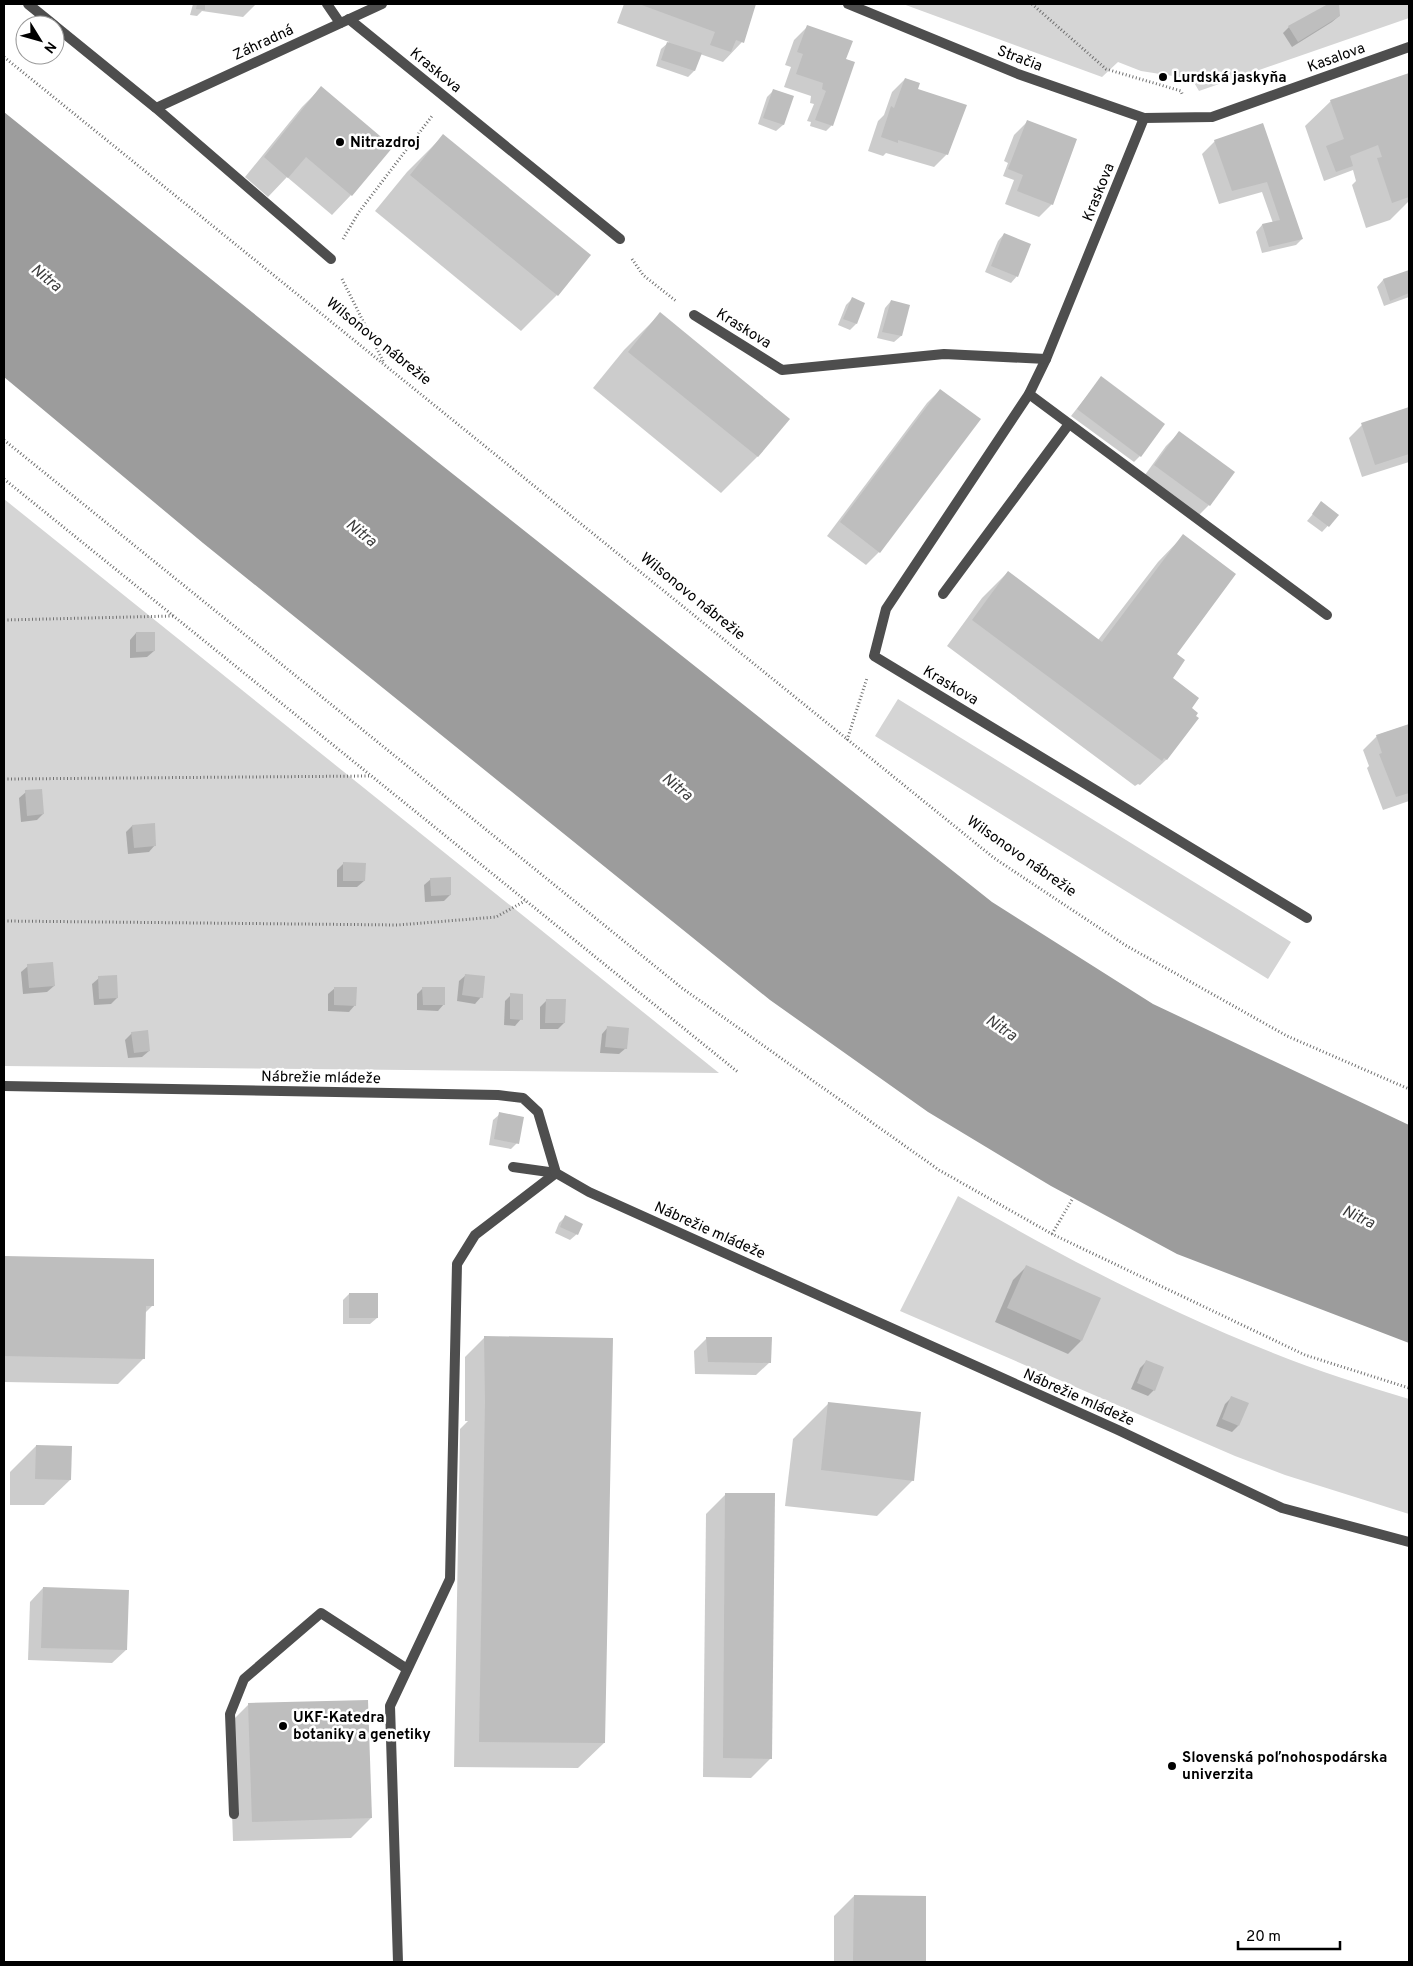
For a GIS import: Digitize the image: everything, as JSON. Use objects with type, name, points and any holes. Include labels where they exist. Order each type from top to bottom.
[{"type":"street","points":[[28,4],[41,15]]},
{"type":"street","name":"Kraskova","points":[[326,4],[344,21],[446,98],[620,239]]},
{"type":"street","name":"Záhradná","points":[[156,108],[382,4]]},
{"type":"street","name":"Stračia","points":[[848,4],[1018,74],[1144,118],[1187,117]]},
{"type":"street","points":[[65,35],[156,108],[332,258]]},
{"type":"street","name":"Kasalova","points":[[1187,117],[1212,117],[1409,47]]},
{"type":"street","name":"Kraskova","points":[[1144,118],[1046,359],[1029,394],[886,609],[874,656],[1307,918]]},
{"type":"street","name":"Kraskova","points":[[694,315],[782,370],[944,354],[1046,359]]},
{"type":"street","points":[[1029,394],[1327,615]]},
{"type":"street","points":[[943,594],[1069,424]]},
{"type":"street","name":"Nábrežie mládeže","points":[[4,1086],[498,1095],[523,1098],[538,1112],[556,1173],[589,1192],[1109,1426],[1282,1508],[1409,1542]]},
{"type":"street","points":[[513,1167],[556,1173]]},
{"type":"street","points":[[398,1962],[390,1706],[450,1579],[457,1264],[475,1235],[556,1173]]},
{"type":"street","points":[[234,1814],[230,1714],[244,1679],[321,1613],[407,1669]]},
{"type":"path","points":[[1032,4],[1106,69],[1182,91]]},
{"type":"path","name":"Wilsonovo nábrežie","points":[[4,57],[994,858],[1125,945],[1287,1036],[1409,1089]]},
{"type":"path","points":[[385,366],[332,258],[359,212],[446,98]]},
{"type":"path","points":[[620,239],[642,275],[694,315]]},
{"type":"path","points":[[4,440],[682,988],[939,1170],[1052,1234],[1305,1355],[1409,1388]]},
{"type":"path","points":[[4,479],[738,1073]]},
{"type":"path","points":[[4,620],[174,616]]},
{"type":"path","points":[[847,740],[874,656]]},
{"type":"path","points":[[4,779],[371,776]]},
{"type":"path","points":[[4,921],[398,925],[496,917],[526,901]]},
{"type":"path","points":[[1052,1234],[1073,1198]]},
{"type":"shaded area","points":[[903,4],[1409,4],[1409,18],[1199,91],[1192,79],[1141,71],[1118,62],[1102,77]]},
{"type":"shaded area","points":[[4,499],[719,1073],[4,1066]]},
{"type":"shaded area","points":[[898,699],[1291,942],[1268,979],[875,736]]},
{"type":"shaded area","points":[[958,1196],[1073,1260],[1192,1319],[1306,1366],[1409,1399],[1409,1514],[1285,1475],[1235,1456],[900,1311]]},
{"type":"water","name":"Nitra","points":[[4,112],[434,459],[992,902],[1153,1004],[1409,1125],[1409,1343],[1177,1254],[1051,1186],[928,1112],[770,1000],[203,543],[4,377]]},
{"type":"building","points":[[197,4],[205,4],[205,10],[196,9]]},
{"type":"building","points":[[639,4],[756,4],[744,43],[736,40],[731,52],[710,45],[715,32]]},
{"type":"building","points":[[1328,4],[1339,4],[1340,16],[1298,42],[1288,26]]},
{"type":"building","points":[[807,25],[853,41],[846,59],[855,62],[833,126],[815,120],[826,91],[822,89],[823,83],[796,74],[803,54],[797,52]]},
{"type":"building","points":[[667,42],[702,53],[695,71],[661,60]]},
{"type":"building","points":[[1409,73],[1409,197],[1392,203],[1377,158],[1382,157],[1378,145],[1350,156],[1353,166],[1336,172],[1326,146],[1344,139],[1330,100]]},
{"type":"building","points":[[905,78],[920,83],[918,89],[967,105],[948,155],[898,140],[898,143],[881,137],[891,106],[894,108]]},
{"type":"building","points":[[321,86],[393,147],[352,196],[306,157],[288,178],[264,157]]},
{"type":"building","points":[[773,89],[794,96],[784,125],[763,118]]},
{"type":"building","points":[[1027,120],[1077,139],[1053,205],[1017,191],[1023,175],[1008,169]]},
{"type":"building","points":[[1263,123],[1303,239],[1269,247],[1262,224],[1280,220],[1267,182],[1232,191],[1214,140]]},
{"type":"building","points":[[443,134],[591,255],[558,296],[410,175]]},
{"type":"building","points":[[1004,233],[1031,244],[1018,277],[991,266]]},
{"type":"building","points":[[1409,270],[1409,293],[1390,301],[1383,279]]},
{"type":"building","points":[[852,297],[865,303],[857,324],[843,319]]},
{"type":"building","points":[[891,300],[910,305],[902,336],[882,332]]},
{"type":"building","points":[[660,312],[790,419],[758,457],[628,352]]},
{"type":"building","points":[[1101,376],[1165,424],[1141,457],[1077,409]]},
{"type":"building","points":[[940,389],[981,419],[880,553],[840,522]]},
{"type":"building","points":[[1409,407],[1409,454],[1375,465],[1361,423]]},
{"type":"building","points":[[1179,431],[1235,472],[1210,506],[1154,465]]},
{"type":"building","points":[[1321,501],[1339,515],[1329,527],[1312,514]]},
{"type":"building","points":[[1183,534],[1236,574],[1177,654],[1185,660],[1173,678],[1199,698],[1192,708],[1198,713],[1196,716],[1199,718],[1167,760],[1164,758],[1162,761],[972,620],[1008,571],[1102,642]]},
{"type":"building","points":[[136,632],[155,632],[155,651],[136,652]]},
{"type":"building","points":[[1409,724],[1409,793],[1396,797],[1379,754],[1382,753],[1376,735]]},
{"type":"building","points":[[42,789],[44,814],[27,816],[25,790]]},
{"type":"building","points":[[155,823],[156,846],[134,848],[132,825]]},
{"type":"building","points":[[343,862],[366,863],[365,881],[343,881]]},
{"type":"building","points":[[451,877],[451,895],[431,896],[430,878]]},
{"type":"building","points":[[53,962],[55,986],[29,988],[27,964]]},
{"type":"building","points":[[465,974],[485,976],[483,998],[462,995]]},
{"type":"building","points":[[117,975],[118,998],[99,999],[98,976]]},
{"type":"building","points":[[334,987],[357,987],[356,1006],[334,1005]]},
{"type":"building","points":[[422,987],[445,987],[445,1005],[423,1005]]},
{"type":"building","points":[[510,993],[523,994],[523,1020],[510,1019]]},
{"type":"building","points":[[546,999],[566,999],[565,1023],[545,1023]]},
{"type":"building","points":[[607,1026],[629,1028],[627,1049],[605,1047]]},
{"type":"building","points":[[148,1030],[150,1051],[134,1053],[131,1032]]},
{"type":"building","points":[[499,1112],[524,1117],[519,1144],[494,1139]]},
{"type":"building","points":[[565,1215],[583,1224],[578,1235],[560,1227]]},
{"type":"building","points":[[4,1256],[154,1259],[154,1306],[146,1306],[145,1359],[4,1356]]},
{"type":"building","points":[[1026,1265],[1101,1298],[1082,1341],[1007,1308]]},
{"type":"building","points":[[349,1293],[378,1293],[378,1318],[349,1318]]},
{"type":"building","points":[[484,1336],[613,1338],[605,1743],[479,1742],[485,1402]]},
{"type":"building","points":[[706,1337],[772,1337],[771,1363],[708,1362]]},
{"type":"building","points":[[1146,1360],[1164,1367],[1155,1391],[1137,1383]]},
{"type":"building","points":[[1231,1396],[1249,1403],[1239,1426],[1222,1419]]},
{"type":"building","points":[[828,1402],[921,1412],[914,1481],[821,1470]]},
{"type":"building","points":[[36,1445],[72,1446],[71,1480],[35,1479]]},
{"type":"building","points":[[725,1493],[775,1493],[772,1759],[723,1758]]},
{"type":"building","points":[[43,1587],[129,1590],[127,1650],[41,1648]]},
{"type":"building","points":[[368,1700],[372,1818],[252,1822],[248,1703]]},
{"type":"building","points":[[854,1895],[926,1896],[926,1962],[853,1962]]},
{"type":"place","name":"Lurdská jaskyňa","points":[[1163,77]]},
{"type":"place","name":"Nitrazdroj","points":[[340,142]]},
{"type":"place","name":"UKF-Katedra botaniky a genetiky","points":[[283,1726]]},
{"type":"place","name":"Slovenská poľnohospodárska univerzita","points":[[1172,1766]]}]
